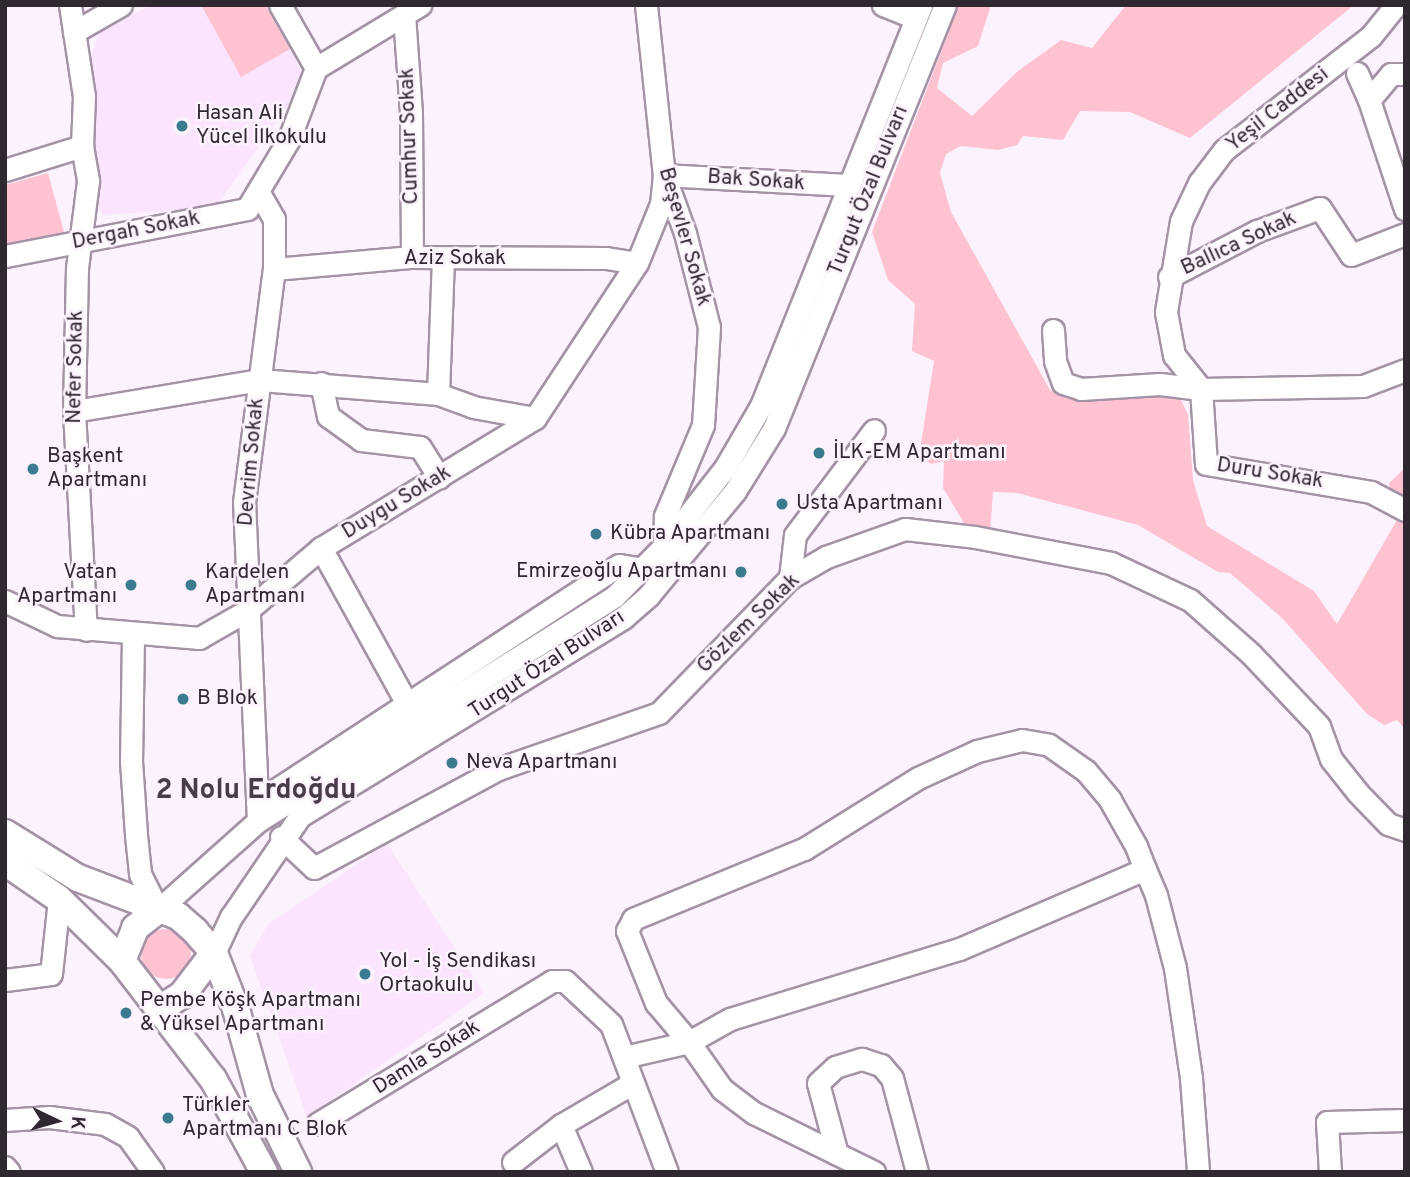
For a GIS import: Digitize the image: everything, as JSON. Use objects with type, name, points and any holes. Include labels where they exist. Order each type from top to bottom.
[{"type":"main road","points":[[5,833],[79,878],[178,916],[214,953],[236,1009],[260,1094],[298,1172]]},
{"type":"main road","points":[[5,862],[59,900],[122,961],[161,1008],[237,1116],[264,1172]]},
{"type":"main road","points":[[122,961],[135,928],[158,910]]},
{"type":"main road","points":[[161,1008],[182,996],[214,953]]},
{"type":"street","name":"Nefer Sokak","points":[[71,5],[84,96],[82,146],[88,181],[79,243],[74,411],[86,630]]},
{"type":"street","points":[[75,32],[121,5]]},
{"type":"street","points":[[280,5],[316,68]]},
{"type":"street","name":"Beşevler Sokak","points":[[646,5],[664,175],[685,233],[709,327],[703,425],[665,516],[664,546]]},
{"type":"street","points":[[883,5],[918,12]]},
{"type":"street","name":"Turgut Özal Bulvarı","points":[[214,953],[231,917],[281,838],[300,816],[623,618],[649,595],[735,491],[774,428],[945,5]]},
{"type":"street","name":"Yeşil Caddesi","points":[[1201,389],[1174,355],[1166,312],[1169,277],[1181,221],[1199,183],[1224,150],[1375,43],[1396,5]]},
{"type":"street","points":[[259,193],[289,139],[316,68],[412,10]]},
{"type":"street","name":"Cumhur Sokak","points":[[412,10],[412,257]]},
{"type":"street","name":"Turgut Özal Bulvarı","points":[[158,910],[257,811],[614,597],[664,546],[743,441],[918,12]]},
{"type":"street","points":[[1357,73],[1369,100],[1405,209]]},
{"type":"street","points":[[1369,100],[1391,74],[1405,74]]},
{"type":"street","points":[[5,170],[82,146]]},
{"type":"street","name":"Bak Sokak","points":[[664,175],[847,185]]},
{"type":"street","name":"Duygu Sokak","points":[[5,601],[57,626],[133,636],[199,638],[248,610],[321,548],[535,418],[637,263],[662,204],[664,175]]},
{"type":"street","name":"Dergah Sokak","points":[[5,256],[247,209],[259,193]]},
{"type":"street","name":"Devrim Sokak","points":[[257,811],[244,502],[274,269],[274,219],[259,193]]},
{"type":"street","name":"Ballıca Sokak","points":[[1169,277],[1258,231],[1320,208],[1351,255],[1405,234]]},
{"type":"street","name":"Aziz Sokak","points":[[274,269],[412,257],[443,260],[606,258],[637,263]]},
{"type":"street","points":[[438,394],[443,260]]},
{"type":"street","points":[[1053,330],[1055,360],[1063,383],[1081,388],[1160,384],[1201,389],[1363,386],[1405,370]]},
{"type":"street","points":[[74,411],[260,380],[438,394],[473,407],[535,418]]},
{"type":"street","points":[[321,383],[328,416],[361,440],[420,447],[439,477]]},
{"type":"street","name":"Duru Sokak","points":[[1201,389],[1206,464],[1371,492],[1405,510]]},
{"type":"street","points":[[790,578],[795,535],[874,429]]},
{"type":"street","name":"Gözlem Sokak","points":[[281,838],[314,868],[498,769],[659,713],[790,578],[826,557],[905,529],[975,537],[1111,563],[1190,600],[1251,654],[1319,726],[1331,759],[1358,793],[1388,824],[1405,830]]},
{"type":"street","points":[[321,548],[407,704]]},
{"type":"street","points":[[257,811],[407,704],[619,565],[643,569]]},
{"type":"street","points":[[133,636],[134,812],[140,874],[158,910]]},
{"type":"street","points":[[874,1172],[754,1113],[722,1089],[689,1042],[656,1003],[640,972],[627,931],[633,919],[804,849],[918,778],[977,751],[1022,740],[1037,740],[1063,752],[1110,800],[1145,869],[1175,968],[1191,1078],[1198,1172]]},
{"type":"street","points":[[624,1057],[689,1042],[730,1019],[959,949],[1145,869]]},
{"type":"street","points":[[5,980],[51,974],[59,900]]},
{"type":"street","name":"Damla Sokak","points":[[317,1124],[552,981],[565,981],[591,1002],[611,1024],[667,1172]]},
{"type":"street","points":[[837,1154],[818,1083],[835,1067],[862,1059],[881,1065],[892,1078],[917,1172]]},
{"type":"street","points":[[513,1162],[561,1125],[633,1083]]},
{"type":"street","points":[[5,1120],[49,1117],[105,1124],[128,1137],[153,1172]]},
{"type":"street","points":[[1331,1172],[1327,1122],[1405,1120]]},
{"type":"street","points":[[561,1125],[582,1172]]},
{"type":"street","points":[[5,1167],[9,1172]]},
{"type":"shaded area","name":"Hasan Ali Yücel İlkokulu","points":[[151,5],[266,5],[306,80],[215,208],[102,215],[94,192],[90,60],[98,34]]},
{"type":"shaded area","points":[[201,5],[265,5],[290,49],[241,77]]},
{"type":"shaded area","points":[[959,5],[991,5],[978,46],[943,63],[937,88],[972,116],[1018,71],[1061,40],[1092,48],[1126,5],[1354,5],[1190,138],[1130,112],[1080,111],[1063,140],[1023,136],[1017,145],[998,150],[961,146],[946,154],[940,173],[951,212],[1050,390],[1075,400],[1178,393],[1188,415],[1193,480],[1207,526],[1314,591],[1337,624],[1397,520],[1389,483],[1405,468],[1405,729],[1397,720],[1384,725],[1367,714],[1282,618],[1230,573],[1218,572],[1138,525],[1017,493],[993,492],[990,533],[964,523],[943,488],[944,461],[931,464],[919,456],[934,361],[912,351],[915,304],[888,280],[872,232]]},
{"type":"shaded area","points":[[48,173],[64,232],[5,248],[5,185]]},
{"type":"shaded area","name":"Yol - İş Sendikası Ortaokulu","points":[[387,844],[484,993],[307,1117],[250,956],[268,924]]},
{"type":"shaded area","points":[[166,929],[183,937],[191,954],[183,971],[166,979],[149,971],[141,954],[149,937]]},
{"type":"place","name":"Hasan Ali Yücel İlkokulu","points":[[182,126]]},
{"type":"place","name":"İLK-EM Apartmanı","points":[[819,453]]},
{"type":"place","name":"Başkent Apartmanı","points":[[33,469]]},
{"type":"place","name":"Usta Apartmanı","points":[[782,504]]},
{"type":"place","name":"Kübra Apartmanı","points":[[596,534]]},
{"type":"place","name":"Emirzeoğlu Apartmanı","points":[[741,572]]},
{"type":"place","name":"Vatan Apartmanı","points":[[131,585]]},
{"type":"place","name":"Kardelen Apartmanı","points":[[191,585]]},
{"type":"place","name":"B Blok","points":[[183,699]]},
{"type":"place","name":"Neva Apartmanı","points":[[452,763]]},
{"type":"place","name":"Yol - İş Sendikası Ortaokulu","points":[[365,974]]},
{"type":"place","name":"Pembe Köşk Apartmanı & Yüksel Apartmanı","points":[[126,1013]]},
{"type":"place","name":"Türkler Apartmanı C Blok","points":[[168,1118]]},
{"type":"district","name":"2 Nolu Erdoğdu","points":[[256,791]]}]
